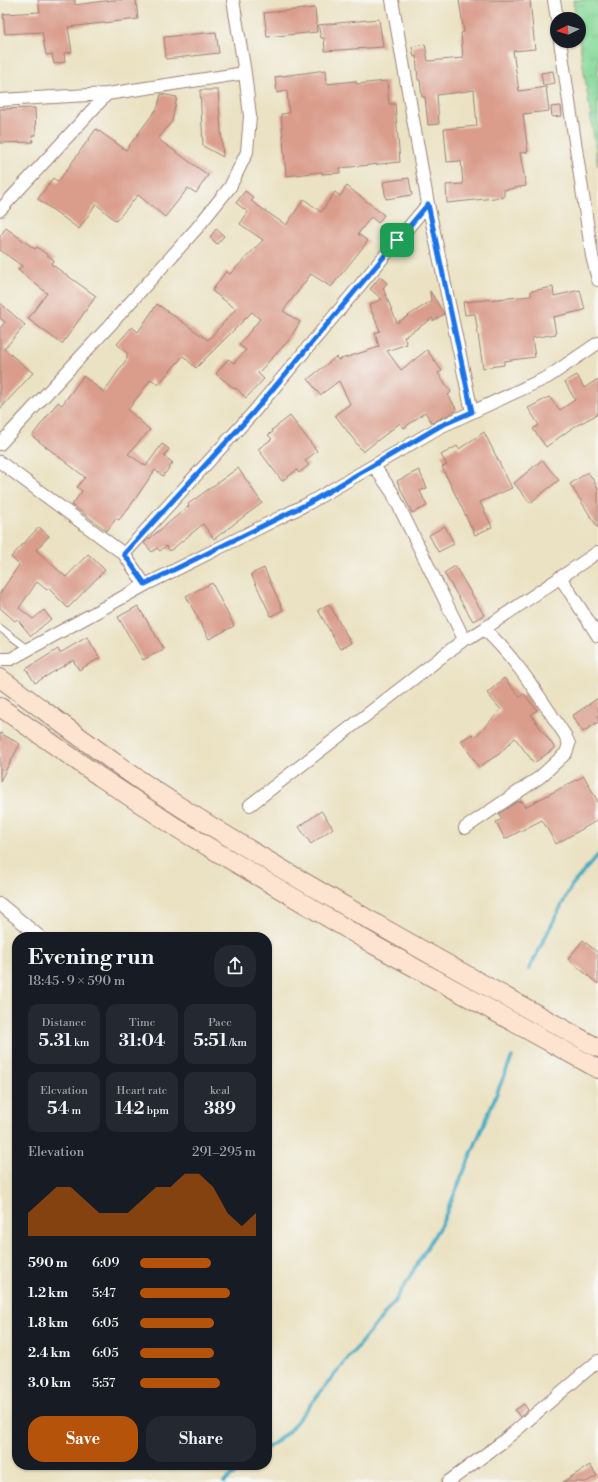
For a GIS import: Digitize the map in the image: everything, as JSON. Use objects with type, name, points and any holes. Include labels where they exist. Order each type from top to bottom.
[{"type":"main road","points":[[0,678],[112,761],[190,813],[384,928],[598,1048]]},
{"type":"main road","points":[[0,707],[100,777],[180,830],[374,945],[598,1069]]},
{"type":"street","points":[[0,444],[197,228],[230,187],[247,152],[250,116],[245,73],[233,0]]},
{"type":"street","points":[[392,0],[428,204],[472,412]]},
{"type":"street","points":[[554,0],[556,12]]},
{"type":"street","points":[[561,48],[592,256],[598,280]]},
{"type":"street","points":[[0,100],[107,94],[245,73]]},
{"type":"street","points":[[0,210],[107,94]]},
{"type":"street","points":[[124,554],[252,414],[428,204]]},
{"type":"street","points":[[0,659],[11,658],[145,584],[309,503],[440,426],[548,377],[598,343]]},
{"type":"street","points":[[0,462],[124,554],[145,584]]},
{"type":"street","points":[[374,466],[392,492],[463,637],[466,638]]},
{"type":"street","points":[[250,805],[466,638],[484,629],[598,552]]},
{"type":"street","points":[[560,577],[598,636]]},
{"type":"street","points":[[465,828],[540,777],[566,753],[569,744],[565,735],[517,665],[484,629]]},
{"type":"street","points":[[0,904],[34,932]]},
{"type":"street","points":[[448,1482],[501,1443],[598,1361]]},
{"type":"lane","points":[[0,628],[27,648]]},
{"type":"green space","points":[[573,0],[598,0],[598,166],[580,48],[586,48],[586,12],[575,12]]},
{"type":"building","points":[[38,0],[75,0],[75,5],[112,0],[136,0],[138,19],[68,27],[72,52],[64,53],[65,62],[54,64],[52,54],[46,55],[42,32],[5,34],[3,14],[40,12]]},
{"type":"building","points":[[459,0],[530,0],[535,49],[513,51],[519,91],[546,87],[549,111],[523,114],[528,152],[520,153],[526,186],[504,190],[504,197],[447,203],[446,185],[463,184],[461,161],[447,162],[444,129],[477,126],[474,90],[437,95],[439,124],[428,125],[425,97],[422,97],[420,80],[418,80],[416,56],[414,57],[412,47],[425,44],[428,61],[463,58],[461,33],[464,32]]},
{"type":"building","points":[[315,8],[317,32],[267,37],[264,13]]},
{"type":"building","points":[[379,19],[383,47],[325,51],[324,38],[321,38],[318,25]]},
{"type":"building","points":[[216,32],[219,53],[166,59],[164,37]]},
{"type":"building","points":[[326,70],[327,84],[356,81],[356,84],[387,81],[389,104],[395,104],[400,162],[340,168],[340,173],[322,174],[322,172],[286,176],[281,114],[289,113],[287,91],[277,93],[275,77]]},
{"type":"building","points":[[553,71],[555,83],[543,85],[541,73]]},
{"type":"building","points":[[200,90],[218,90],[223,157],[203,146]]},
{"type":"building","points":[[161,94],[177,97],[172,121],[158,139],[208,175],[196,193],[188,188],[165,217],[138,195],[116,221],[96,204],[79,229],[38,199],[53,178],[58,182],[96,129],[126,150],[158,107]]},
{"type":"building","points":[[561,106],[562,116],[552,117],[551,107]]},
{"type":"building","points":[[35,108],[36,135],[32,135],[33,142],[0,143],[0,109]]},
{"type":"building","points":[[409,178],[412,195],[386,199],[383,182]]},
{"type":"building","points":[[347,186],[384,215],[378,223],[371,217],[358,234],[368,241],[331,287],[311,274],[283,311],[300,322],[289,340],[258,373],[264,379],[246,398],[236,388],[235,389],[216,374],[228,359],[234,363],[246,350],[239,345],[260,319],[252,312],[196,368],[183,356],[158,385],[151,379],[128,410],[150,430],[128,454],[146,466],[162,444],[169,449],[164,456],[173,463],[163,476],[155,470],[119,520],[116,518],[107,531],[72,505],[82,491],[77,487],[85,477],[32,436],[58,402],[62,405],[83,376],[104,392],[128,357],[126,356],[128,354],[117,344],[132,327],[138,332],[157,304],[208,340],[236,309],[212,291],[226,271],[230,274],[263,240],[240,224],[248,212],[236,203],[245,191],[254,198],[251,201],[286,225],[304,199],[321,212],[335,192],[340,196]]},
{"type":"building","points":[[6,228],[35,249],[37,247],[54,260],[51,264],[96,296],[62,344],[28,319],[47,293],[18,270],[22,266],[0,250],[0,236]]},
{"type":"building","points":[[216,229],[224,236],[217,244],[210,237]]},
{"type":"building","points":[[380,277],[387,283],[383,288],[397,323],[431,301],[430,291],[444,314],[433,321],[433,318],[404,337],[407,344],[387,351],[401,370],[427,350],[442,371],[438,373],[451,392],[448,395],[457,410],[432,423],[425,412],[404,428],[400,423],[363,452],[335,415],[350,404],[339,381],[320,395],[308,379],[336,357],[338,360],[379,347],[375,333],[380,331],[369,305],[382,299],[370,289]]},
{"type":"building","points":[[553,287],[554,296],[580,290],[585,310],[553,317],[556,334],[532,338],[535,357],[504,361],[504,365],[483,368],[475,314],[465,315],[463,302],[531,296],[531,291]]},
{"type":"building","points":[[0,303],[25,325],[4,349],[33,373],[0,409],[0,328],[5,322],[0,318]]},
{"type":"building","points":[[577,375],[584,388],[598,379],[598,414],[572,428],[546,447],[533,429],[539,425],[528,408],[549,397],[560,410],[575,400],[565,382]]},
{"type":"building","points":[[290,416],[317,451],[305,461],[309,465],[299,473],[297,470],[282,481],[258,449],[272,439],[268,435],[273,432],[272,430]]},
{"type":"building","points":[[484,432],[512,488],[480,502],[492,527],[475,535],[442,467],[447,465],[441,455],[457,446],[459,449]]},
{"type":"building","points":[[542,460],[559,480],[530,503],[514,483]]},
{"type":"building","points":[[238,468],[262,503],[214,539],[203,524],[170,551],[166,546],[160,551],[157,548],[152,552],[144,543],[189,506],[188,504]]},
{"type":"building","points":[[419,470],[427,488],[420,491],[427,506],[412,513],[397,481]]},
{"type":"building","points":[[588,472],[598,488],[598,528],[570,484]]},
{"type":"building","points":[[445,526],[454,544],[438,552],[429,535]]},
{"type":"building","points":[[39,527],[49,536],[36,550],[66,577],[88,554],[105,570],[68,608],[48,588],[47,590],[37,582],[19,608],[33,619],[44,610],[51,619],[31,636],[17,619],[15,621],[0,608],[0,593],[19,565],[11,557]]},
{"type":"building","points":[[455,566],[484,615],[473,621],[444,573]]},
{"type":"building","points":[[264,568],[283,610],[271,616],[251,574]]},
{"type":"building","points":[[212,583],[234,626],[209,639],[186,596]]},
{"type":"building","points":[[329,604],[351,643],[340,649],[318,610]]},
{"type":"building","points":[[138,606],[164,649],[143,660],[118,617]]},
{"type":"building","points":[[87,637],[100,658],[79,670],[73,660],[35,683],[26,669],[58,649],[60,653]]},
{"type":"building","points":[[504,678],[520,697],[524,694],[537,710],[531,715],[555,748],[534,763],[515,738],[499,754],[479,767],[461,741],[472,734],[475,737],[501,710],[487,693]]},
{"type":"building","points":[[598,698],[598,722],[583,732],[572,716]]},
{"type":"building","points":[[0,733],[20,744],[0,781]]},
{"type":"building","points":[[584,776],[598,802],[598,820],[556,844],[542,820],[505,839],[496,822],[502,819],[499,814],[517,802],[522,801],[525,807]]},
{"type":"building","points":[[321,811],[333,828],[311,844],[299,827]]},
{"type":"building","points":[[583,940],[598,953],[598,984],[568,959]]},
{"type":"building","points":[[524,1404],[528,1410],[520,1417],[515,1410]]},
{"type":"building","points":[[590,1465],[597,1476],[586,1482],[563,1482]]},
{"type":"waterway","points":[[529,969],[572,885],[598,855]]},
{"type":"waterway","points":[[272,1444],[288,1432],[395,1301],[443,1221],[512,1057]]},
{"type":"waterway","points":[[224,1482],[240,1470]]},
{"type":"route","points":[[428,204],[435,231],[472,412],[440,426],[309,503],[145,584],[124,554],[252,414],[397,240],[428,204]]}]
